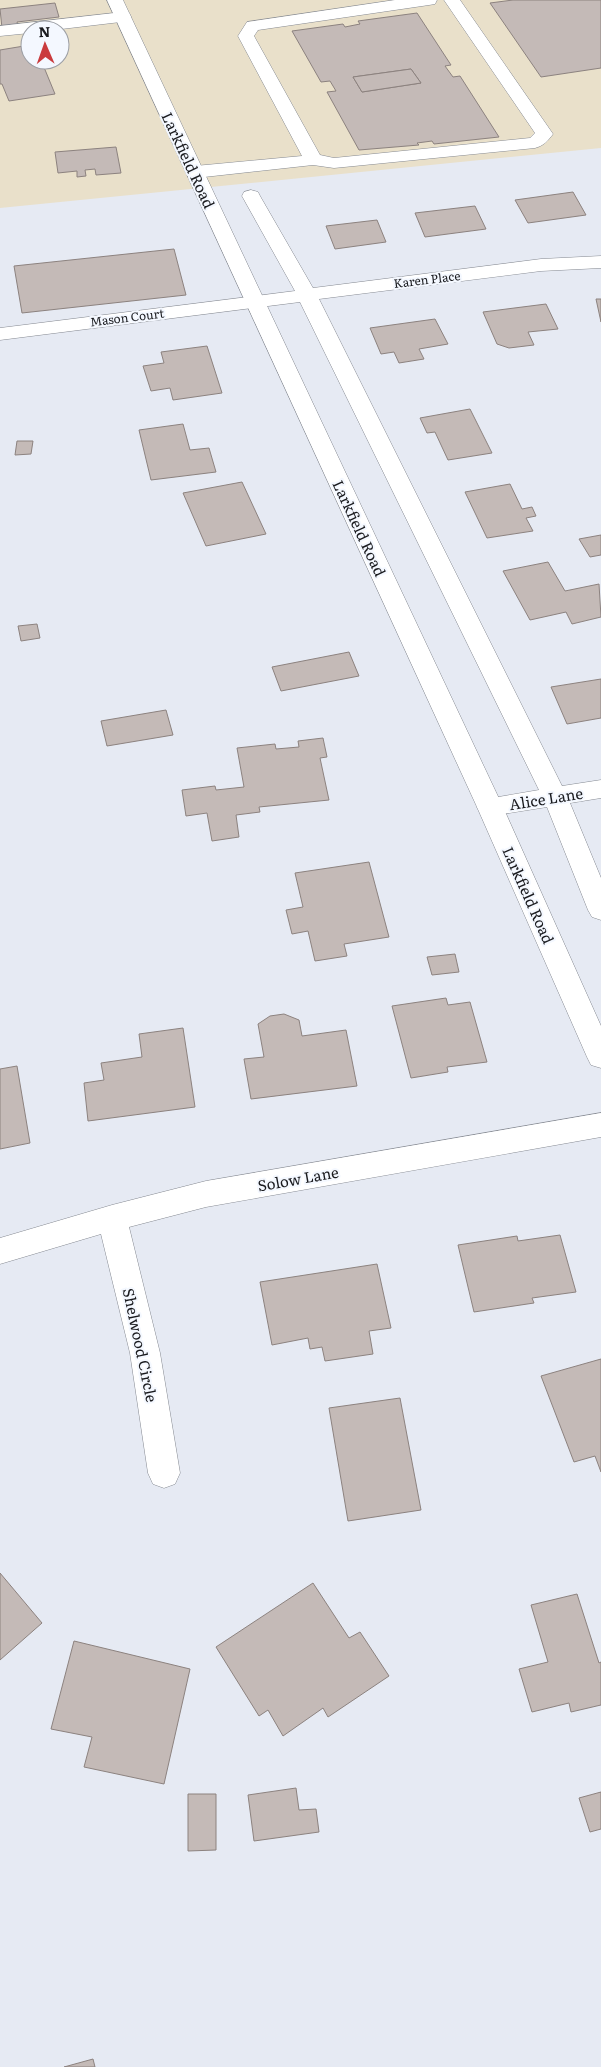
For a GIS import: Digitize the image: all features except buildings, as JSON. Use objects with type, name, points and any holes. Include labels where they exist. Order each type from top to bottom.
[{"type":"street","points":[[313,160],[246,36],[253,26],[430,0]]},
{"type":"street","points":[[195,172],[313,160],[334,163],[535,142],[544,134],[452,0]]},
{"type":"street","points":[[0,31],[119,9]]},
{"type":"street","name":"Larkfield Road","points":[[119,9],[490,807],[601,1057]]},
{"type":"street","points":[[251,196],[307,295],[555,797],[601,910]]},
{"type":"street","name":"Karen Place","points":[[254,301],[541,265],[601,262]]},
{"type":"street","name":"Mason Court","points":[[0,334],[254,301]]},
{"type":"street","name":"Alice Lane","points":[[490,807],[601,789]]},
{"type":"street","name":"Solow Lane","points":[[0,1251],[112,1218],[206,1194],[601,1125]]},
{"type":"street","name":"Shelwood Circle","points":[[112,1218],[145,1353],[164,1473]]},
{"type":"shaded area","points":[[0,0],[601,0],[601,148],[0,208]]}]
